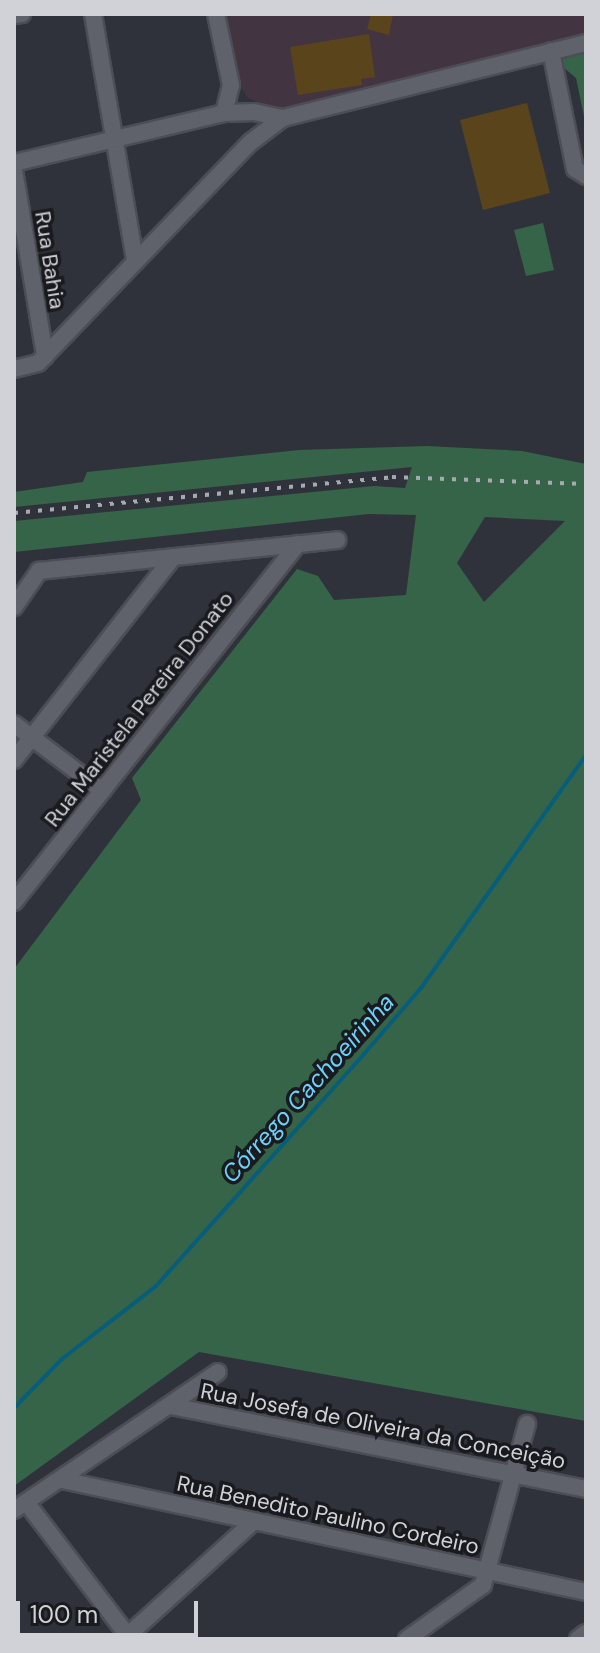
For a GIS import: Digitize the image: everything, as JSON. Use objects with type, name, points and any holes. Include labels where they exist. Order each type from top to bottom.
[{"type":"street","points":[[14,15],[22,14]]},
{"type":"street","points":[[93,14],[135,261]]},
{"type":"street","points":[[216,14],[231,85],[224,113]]},
{"type":"street","points":[[14,369],[33,367],[45,356],[251,142],[283,118],[586,43]]},
{"type":"street","points":[[551,51],[575,169],[586,176]]},
{"type":"street","points":[[231,85],[254,112],[251,142]]},
{"type":"street","points":[[14,163],[224,113],[254,112],[283,118]]},
{"type":"street","name":"Rua Bahia","points":[[14,170],[22,274],[45,356]]},
{"type":"street","points":[[14,607],[39,571],[337,540]]},
{"type":"street","name":"Rua Maristela Pereira Donato","points":[[14,902],[298,544]]},
{"type":"street","points":[[14,760],[173,557]]},
{"type":"street","points":[[14,724],[103,791]]},
{"type":"street","points":[[218,1372],[20,1506],[126,1637],[253,1522]]},
{"type":"street","name":"Rua Josefa de Oliveira da Conceição","points":[[171,1406],[586,1489]]},
{"type":"street","points":[[407,1639],[483,1585],[527,1424]]},
{"type":"street","name":"Rua Benedito Paulino Cordeiro","points":[[62,1480],[586,1592]]},
{"type":"street","points":[[578,1639],[586,1633]]},
{"type":"shaded area","points":[[223,14],[586,14],[586,37],[281,112],[248,98],[236,80]]},
{"type":"green space","points":[[586,48],[586,126],[576,78],[563,67],[562,59]]},
{"type":"green space","points":[[543,223],[554,270],[526,276],[514,230]]},
{"type":"green space","points":[[427,446],[522,451],[586,464],[586,1421],[199,1352],[14,1486],[14,969],[141,800],[132,778],[297,569],[318,576],[334,600],[406,595],[416,515],[369,514],[14,552],[14,521],[374,486],[405,488],[412,467],[14,507],[14,492],[83,482],[87,472],[299,450]],"holes":[[[485,517],[565,521],[484,602],[457,563]]]},
{"type":"building","points":[[371,14],[393,14],[389,35],[367,29]]},
{"type":"building","points":[[369,34],[375,77],[361,79],[362,85],[298,95],[290,47]]},
{"type":"building","points":[[527,103],[550,193],[483,210],[460,120]]},
{"type":"waterway","name":"Córrego Cachoeirinha","points":[[14,1408],[62,1359],[156,1286],[364,1054],[421,988],[586,755]]},
{"type":"railway","points":[[14,513],[392,477],[586,484]]}]
